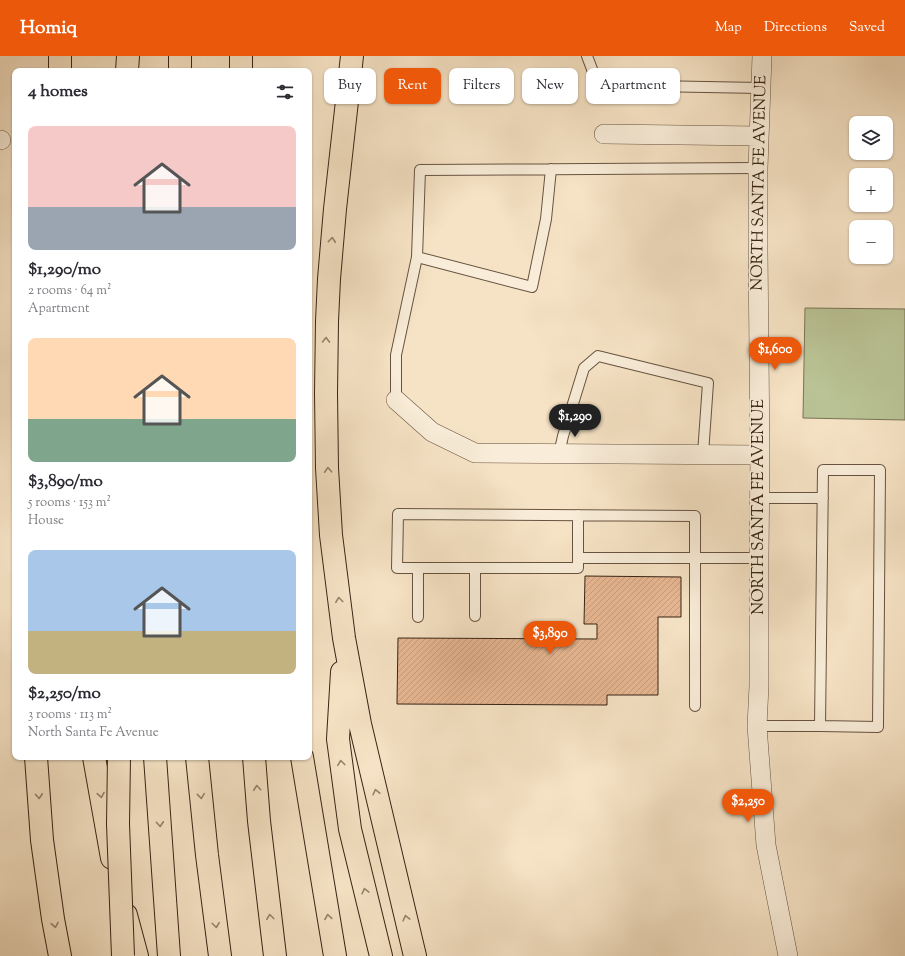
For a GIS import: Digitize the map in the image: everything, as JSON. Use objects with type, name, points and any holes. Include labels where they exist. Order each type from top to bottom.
[{"type":"highway","points":[[60,56],[60,68]]},
{"type":"highway","points":[[127,68],[128,56]]},
{"type":"highway","points":[[180,56],[180,68]]},
{"type":"highway","points":[[241,56],[241,68]]},
{"type":"highway","points":[[352,56],[334,216],[327,321],[326,400],[331,535],[344,638],[362,732],[415,956]]},
{"type":"highway","points":[[344,638],[338,740],[350,829],[381,956]]},
{"type":"highway","points":[[36,760],[42,840],[60,956]]},
{"type":"highway","points":[[95,760],[116,877],[137,956]]},
{"type":"highway","points":[[119,760],[118,824],[123,956]]},
{"type":"highway","points":[[155,760],[169,956]]},
{"type":"highway","points":[[197,760],[207,855],[220,956]]},
{"type":"highway","points":[[254,760],[259,821],[275,956]]},
{"type":"highway","points":[[302,760],[335,956]]},
{"type":"street","name":"NORTH SANTA FE AVENUE","points":[[762,56],[758,168],[760,455],[759,686],[757,726],[766,845],[788,956]]},
{"type":"street","points":[[604,134],[759,136]]},
{"type":"street","points":[[396,400],[432,432],[475,453],[760,455]]},
{"type":"lane","points":[[587,56],[598,85],[760,88]]},
{"type":"lane","points":[[396,400],[396,355],[417,257],[420,170],[758,168]]},
{"type":"lane","points":[[417,257],[532,287],[546,218],[551,170]]},
{"type":"lane","points":[[560,454],[563,436],[584,368],[598,356],[708,383],[703,454]]},
{"type":"lane","points":[[757,726],[878,727],[880,470],[823,470],[820,726]]},
{"type":"lane","points":[[759,498],[823,498]]},
{"type":"lane","points":[[578,515],[578,568],[397,568],[398,514],[578,515],[696,516],[696,706]]},
{"type":"lane","points":[[578,558],[759,558]]},
{"type":"lane","points":[[418,568],[418,617]]},
{"type":"lane","points":[[476,568],[476,616]]},
{"type":"green space","points":[[805,308],[905,309],[905,420],[803,418]]},
{"type":"building","points":[[585,576],[681,577],[681,617],[658,617],[658,695],[607,695],[607,705],[397,704],[398,638],[597,639],[597,624],[584,624]]}]
